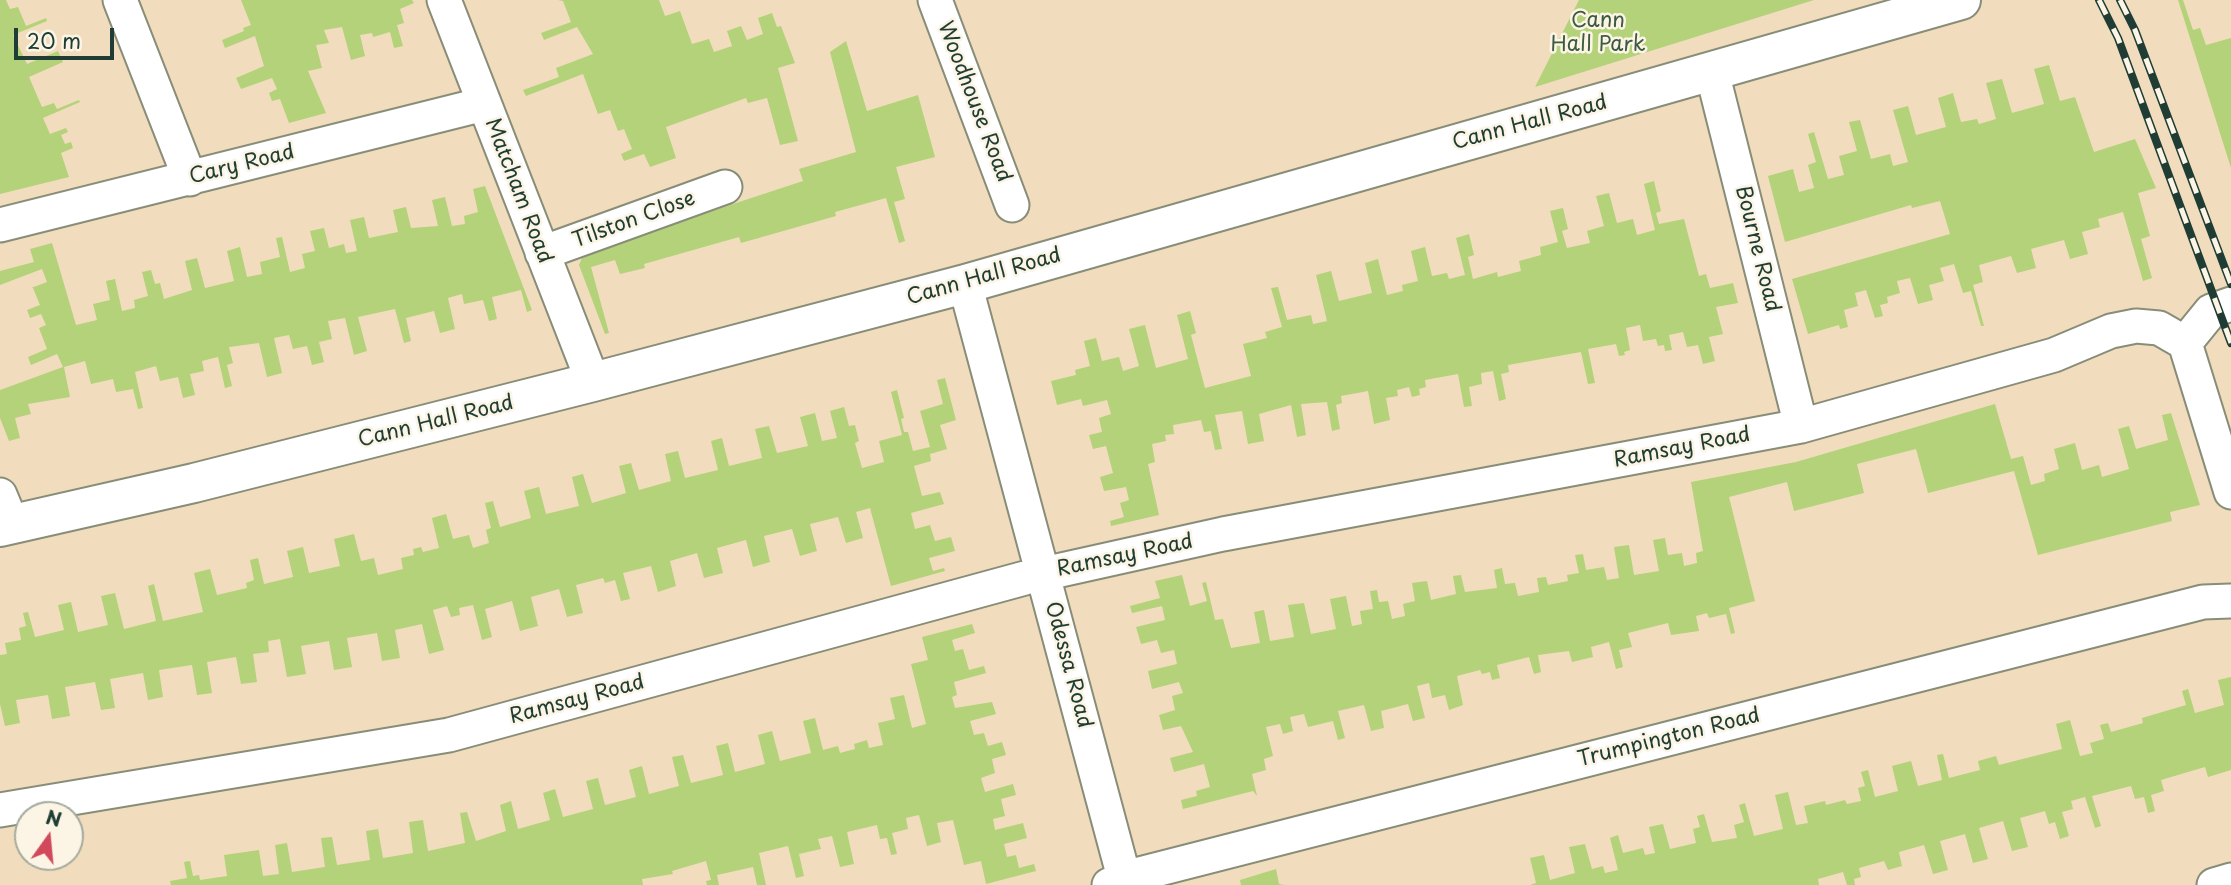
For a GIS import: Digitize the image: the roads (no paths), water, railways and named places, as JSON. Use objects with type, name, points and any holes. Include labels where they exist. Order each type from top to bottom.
[{"type":"street","points":[[120,0],[190,179]]},
{"type":"street","name":"Matcham Road","points":[[444,0],[593,382]]},
{"type":"street","name":"Woodhouse Road","points":[[935,0],[1012,205]]},
{"type":"street","name":"Cann Hall Road","points":[[4,515],[194,483],[593,382],[965,284],[1961,0]]},
{"type":"street","name":"Bourne Road","points":[[1712,72],[1801,426]]},
{"type":"street","name":"Cary Road","points":[[0,225],[484,104]]},
{"type":"street","name":"Tilston Close","points":[[542,253],[725,187]]},
{"type":"street","name":"Odessa Road","points":[[965,284],[1043,574],[1120,883]]},
{"type":"street","points":[[2231,304],[2211,311],[2185,343],[2231,492]]},
{"type":"street","name":"Ramsay Road","points":[[0,810],[449,735],[1043,574],[1223,534],[1801,426],[2054,355],[2110,331],[2136,326],[2159,328],[2185,343]]},
{"type":"street","name":"Trumpington Road","points":[[1120,883],[2203,602],[2231,601]]},
{"type":"street","points":[[2214,885],[2231,880]]},
{"type":"railway","points":[[2099,0],[2118,38],[2231,343]]},
{"type":"railway","points":[[2120,0],[2135,30],[2231,284]]},
{"type":"park label","name":"Cann Hall Park","points":[[1598,33]]}]
